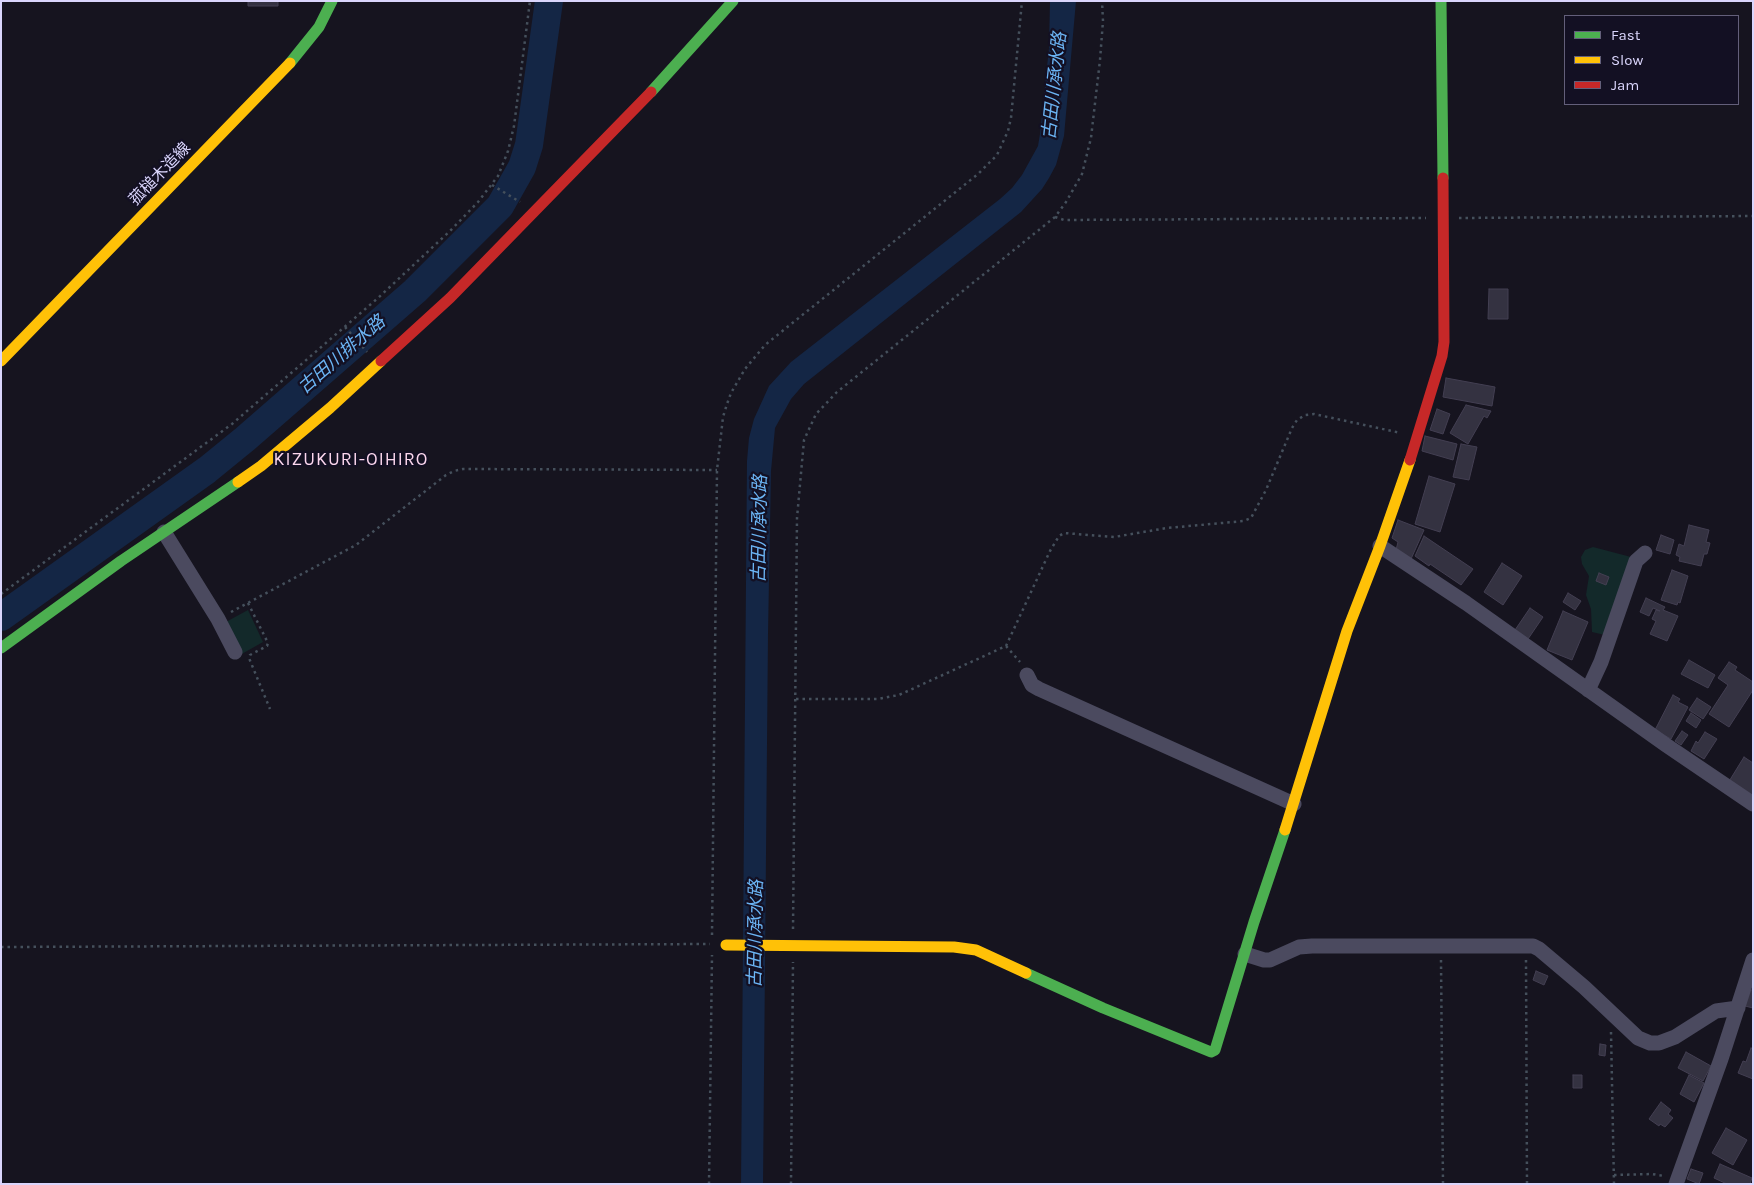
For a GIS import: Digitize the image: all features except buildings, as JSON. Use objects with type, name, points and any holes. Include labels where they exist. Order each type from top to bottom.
[{"type":"street","name":"菰槌木造線","points":[[1,362],[288,65],[319,26],[332,1]]},
{"type":"street","points":[[1,648],[100,576],[223,493],[291,442],[450,298],[631,114],[733,1]]},
{"type":"street","points":[[726,945],[954,948],[976,950],[1103,1008],[1211,1052],[1215,1050],[1347,631],[1380,546],[1418,437],[1433,389],[1444,342],[1441,1]]},
{"type":"street","points":[[164,532],[218,619],[235,652]]},
{"type":"street","points":[[1380,546],[1466,603],[1690,762],[1753,804]]},
{"type":"street","points":[[1588,690],[1601,662],[1636,560],[1645,553]]},
{"type":"street","points":[[1027,675],[1032,685],[1039,690],[1294,804]]},
{"type":"street","points":[[1245,954],[1270,960],[1300,947],[1312,946],[1526,946],[1538,949],[1584,986],[1638,1038],[1650,1043],[1659,1043],[1675,1037],[1716,1012],[1738,1008]]},
{"type":"street","points":[[1677,1182],[1753,960]]},
{"type":"path","points":[[1,594],[232,424],[345,327],[450,231],[492,185],[498,176],[508,151],[514,126],[530,1]]},
{"type":"path","points":[[709,1184],[717,470],[722,424],[727,404],[737,381],[755,356],[779,333],[978,174],[997,155],[1008,132],[1011,118],[1022,1]]},
{"type":"path","points":[[791,1184],[797,518],[804,440],[816,414],[853,378],[1055,217],[1082,174],[1091,138],[1100,60],[1103,21],[1102,1]]},
{"type":"path","points":[[492,185],[520,201]]},
{"type":"path","points":[[1055,217],[1064,220],[1753,216]]},
{"type":"path","points":[[345,327],[367,352]]},
{"type":"path","points":[[796,699],[878,699],[899,695],[1006,646],[1050,551],[1059,536],[1064,533],[1114,537],[1168,528],[1244,521],[1251,518],[1266,490],[1292,428],[1297,420],[1305,415],[1314,414],[1418,437]]},
{"type":"path","points":[[218,619],[356,545],[446,475],[454,471],[463,469],[717,470]]},
{"type":"path","points":[[248,604],[268,643],[267,646],[250,655],[249,658],[270,709]]},
{"type":"path","points":[[1006,646],[1021,664],[1027,675]]},
{"type":"path","points":[[1,947],[726,945]]},
{"type":"path","points":[[1441,946],[1443,1184]]},
{"type":"path","points":[[1526,946],[1527,1184]]},
{"type":"path","points":[[1612,1013],[1614,1184]]},
{"type":"path","points":[[1614,1176],[1652,1174],[1677,1182]]},
{"type":"green space","points":[[1593,547],[1631,557],[1605,635],[1592,632],[1591,609],[1586,595],[1589,576],[1582,564],[1581,557],[1585,550]]},
{"type":"green space","points":[[248,610],[263,642],[240,655],[224,623]]},
{"type":"water","name":"古田川承水路","points":[[1050,1],[1076,1],[1064,136],[1056,165],[1042,189],[1021,212],[804,384],[791,399],[775,428],[771,471],[768,634],[763,1184],[741,1184],[747,461],[749,438],[754,419],[769,386],[791,362],[1000,199],[1022,175],[1038,146],[1040,134],[1049,48]]},
{"type":"waterway","name":"古田川排水路","points":[[1,617],[207,470],[245,439],[415,291],[500,206],[522,167],[529,145],[549,1]]},
{"type":"traffic: fast","points":[[290,63],[319,27],[332,1]]},
{"type":"traffic: fast","points":[[651,92],[733,1]]},
{"type":"traffic: fast","points":[[1441,1],[1443,178]]},
{"type":"traffic: fast","points":[[1,648],[121,561],[238,482]]},
{"type":"traffic: fast","points":[[1026,973],[1103,1008],[1211,1052],[1215,1050],[1254,922],[1285,830]]},
{"type":"traffic: slow","points":[[1,361],[290,63]]},
{"type":"traffic: slow","points":[[238,482],[261,466],[330,408],[381,361]]},
{"type":"traffic: slow","points":[[1285,830],[1347,631],[1380,546],[1410,460]]},
{"type":"traffic: slow","points":[[726,945],[954,947],[976,950],[1026,973]]},
{"type":"traffic: jam","points":[[381,361],[450,298],[651,92]]},
{"type":"traffic: jam","points":[[1410,460],[1442,356],[1444,342],[1443,178]]},
{"type":"district","name":"KIZUKURI-OIHIRO","points":[[351,460]]}]
